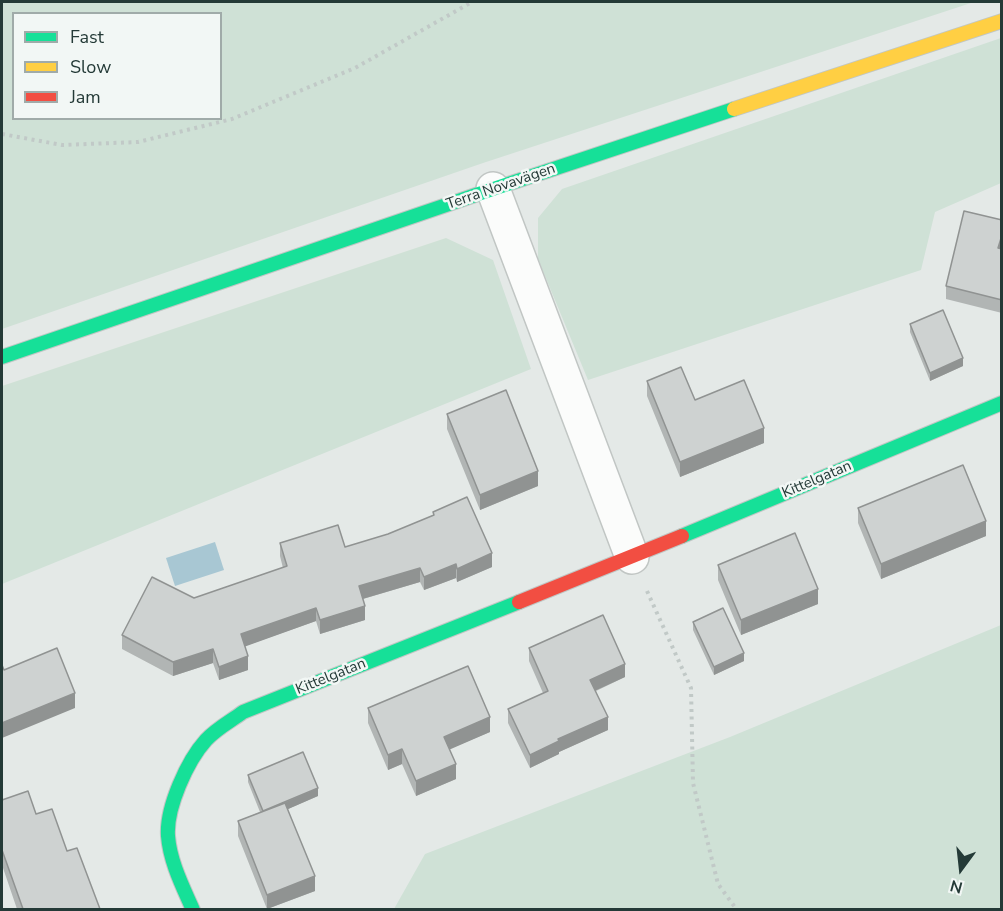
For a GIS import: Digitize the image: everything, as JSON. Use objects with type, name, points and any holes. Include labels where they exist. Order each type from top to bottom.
[{"type":"street","name":"Terra Novavägen","points":[[2,357],[493,189],[1002,21]]},
{"type":"street","points":[[493,189],[632,557]]},
{"type":"street","name":"Kittelgatan","points":[[193,909],[172,857],[168,826],[177,791],[198,751],[211,735],[243,712],[632,557],[1002,403]]},
{"type":"path","points":[[2,134],[62,145],[138,142],[232,119],[355,68],[472,2]]},
{"type":"path","points":[[632,557],[691,688],[693,783],[718,884],[737,909]]},
{"type":"green space","points":[[2,2],[974,2],[483,163],[2,329]]},
{"type":"green space","points":[[1001,38],[1001,183],[935,212],[921,270],[588,380],[538,259],[538,218],[562,189]]},
{"type":"green space","points":[[446,238],[493,260],[531,369],[2,584],[2,386]]},
{"type":"green space","points":[[1001,625],[1001,909],[394,909],[425,854],[730,737]]},
{"type":"water","points":[[215,542],[224,570],[175,586],[166,558]]},
{"type":"building","points":[[964,211],[1002,220],[1002,235],[998,248],[1002,249],[1002,300],[946,286]]},
{"type":"building","points":[[943,310],[963,358],[930,373],[910,324]]},
{"type":"building","points":[[681,367],[695,400],[744,380],[764,428],[680,462],[647,381]]},
{"type":"building","points":[[506,390],[538,471],[480,495],[447,414]]},
{"type":"building","points":[[963,465],[986,521],[881,564],[858,508]]},
{"type":"building","points":[[467,497],[492,553],[457,569],[456,564],[424,577],[420,568],[359,586],[365,606],[320,620],[316,608],[241,634],[248,656],[219,667],[213,649],[173,662],[122,635],[152,577],[194,598],[287,566],[280,543],[338,525],[345,547],[388,534],[434,515],[433,512]]},
{"type":"building","points":[[795,533],[818,589],[741,620],[718,565]]},
{"type":"building","points":[[723,608],[744,653],[714,667],[693,622]]},
{"type":"building","points":[[603,615],[625,664],[590,680],[608,717],[558,739],[559,741],[530,755],[508,709],[548,691],[529,648]]},
{"type":"building","points":[[57,648],[75,693],[2,723],[2,665],[4,670]]},
{"type":"building","points":[[468,666],[490,717],[444,737],[456,764],[416,781],[402,749],[388,755],[368,708]]},
{"type":"building","points":[[303,752],[318,788],[263,811],[248,775]]},
{"type":"building","points":[[28,791],[36,814],[52,809],[67,851],[77,848],[100,909],[23,909],[2,850],[2,800]]},
{"type":"building","points":[[285,803],[315,876],[267,895],[238,821]]},
{"type":"traffic: fast","points":[[2,357],[734,109]]},
{"type":"traffic: fast","points":[[682,536],[1002,403]]},
{"type":"traffic: fast","points":[[193,910],[171,855],[168,825],[174,799],[185,772],[210,736],[243,712],[519,602]]},
{"type":"traffic: slow","points":[[734,109],[1002,21]]},
{"type":"traffic: jam","points":[[519,602],[682,536]]}]
